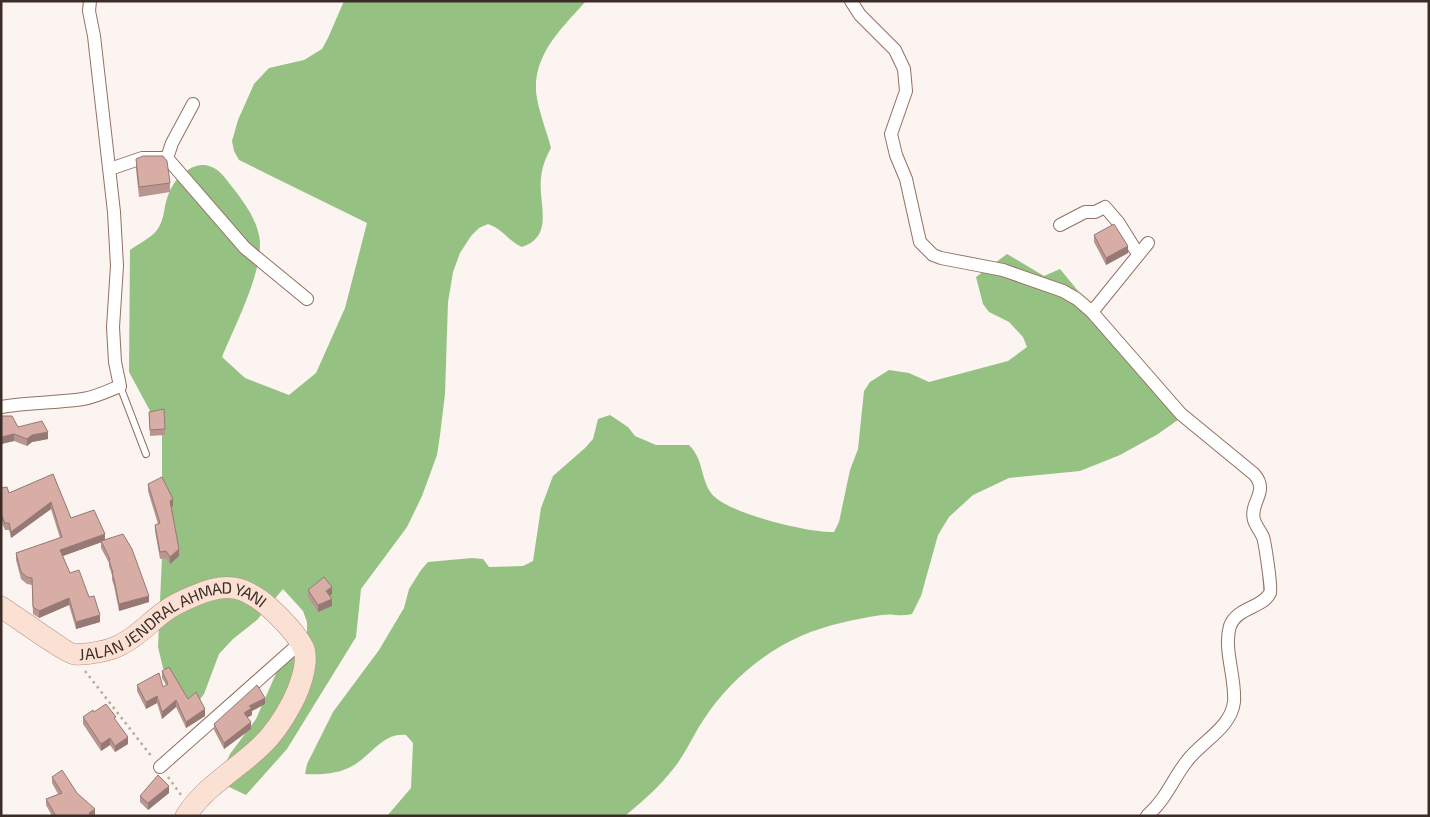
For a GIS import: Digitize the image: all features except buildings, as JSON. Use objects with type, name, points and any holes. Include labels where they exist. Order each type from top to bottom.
[{"type":"main road","name":"JALAN JENDRAL AHMAD YANI","points":[[1,607],[73,654],[110,650],[124,644],[165,611],[180,602],[210,589],[230,587],[244,589],[258,597],[280,618],[300,642]]},
{"type":"main road","points":[[189,812],[204,794],[262,745],[292,704],[300,686],[304,667],[305,652],[300,642]]},
{"type":"street","points":[[1,408],[24,403],[83,398],[120,386],[115,362],[113,327],[117,266],[114,212],[94,36],[89,11],[90,1]]},
{"type":"street","points":[[851,1],[860,15],[895,50],[904,69],[906,91],[891,134],[896,155],[906,179],[920,242],[933,255],[940,258],[1003,270],[1064,291],[1078,299],[1092,312],[1181,414],[1260,481],[1260,492],[1254,519],[1263,536],[1272,584],[1268,597],[1239,615],[1232,622],[1229,630],[1229,648],[1234,685],[1233,709],[1211,738],[1188,759],[1164,798],[1147,816]]},
{"type":"street","points":[[167,158],[172,143],[193,104]]},
{"type":"street","points":[[110,170],[142,158],[167,158],[245,248],[307,299]]},
{"type":"street","points":[[1060,225],[1085,212],[1095,212],[1105,207],[1118,222],[1138,254]]},
{"type":"street","points":[[1092,312],[1148,243]]},
{"type":"street","points":[[160,767],[300,642]]},
{"type":"lane","points":[[120,386],[146,454]]},
{"type":"path","points":[[73,654],[160,767],[189,812]]},
{"type":"green space","points":[[344,1],[586,1],[552,42],[545,53],[537,77],[537,97],[551,148],[544,162],[542,174],[542,227],[532,242],[522,247],[488,224],[479,228],[471,236],[460,253],[453,272],[448,302],[445,394],[437,455],[422,496],[407,527],[361,589],[356,637],[287,749],[246,795],[227,786],[225,765],[230,754],[256,719],[278,669],[302,643],[307,632],[307,622],[303,611],[283,589],[257,620],[233,639],[219,654],[204,694],[198,702],[188,699],[163,668],[158,647],[162,557],[162,433],[129,372],[130,250],[151,236],[158,228],[169,193],[175,182],[185,172],[201,165],[215,168],[226,179],[250,212],[257,227],[260,248],[254,280],[222,357],[245,378],[289,395],[316,373],[345,308],[367,223],[239,160],[234,151],[232,141],[238,120],[254,84],[269,68],[304,60],[322,49]]},
{"type":"green space","points":[[1007,254],[1044,276],[1060,269],[1182,417],[1158,434],[1120,455],[1080,471],[1009,478],[973,495],[949,517],[938,535],[921,596],[912,614],[886,615],[841,623],[801,636],[773,651],[746,671],[723,694],[700,725],[669,775],[625,816],[387,816],[411,788],[413,743],[406,735],[391,737],[378,745],[360,761],[342,770],[324,774],[305,774],[307,764],[333,712],[379,650],[404,608],[409,589],[421,570],[428,562],[472,558],[483,559],[489,567],[523,566],[533,561],[541,508],[553,476],[593,439],[598,419],[610,415],[628,427],[635,436],[656,445],[689,445],[700,463],[705,481],[711,493],[733,508],[788,525],[834,532],[839,522],[850,470],[858,449],[864,391],[870,382],[889,370],[909,373],[929,382],[1008,361],[1027,347],[1023,337],[1009,322],[989,312],[983,304],[976,277]]}]
